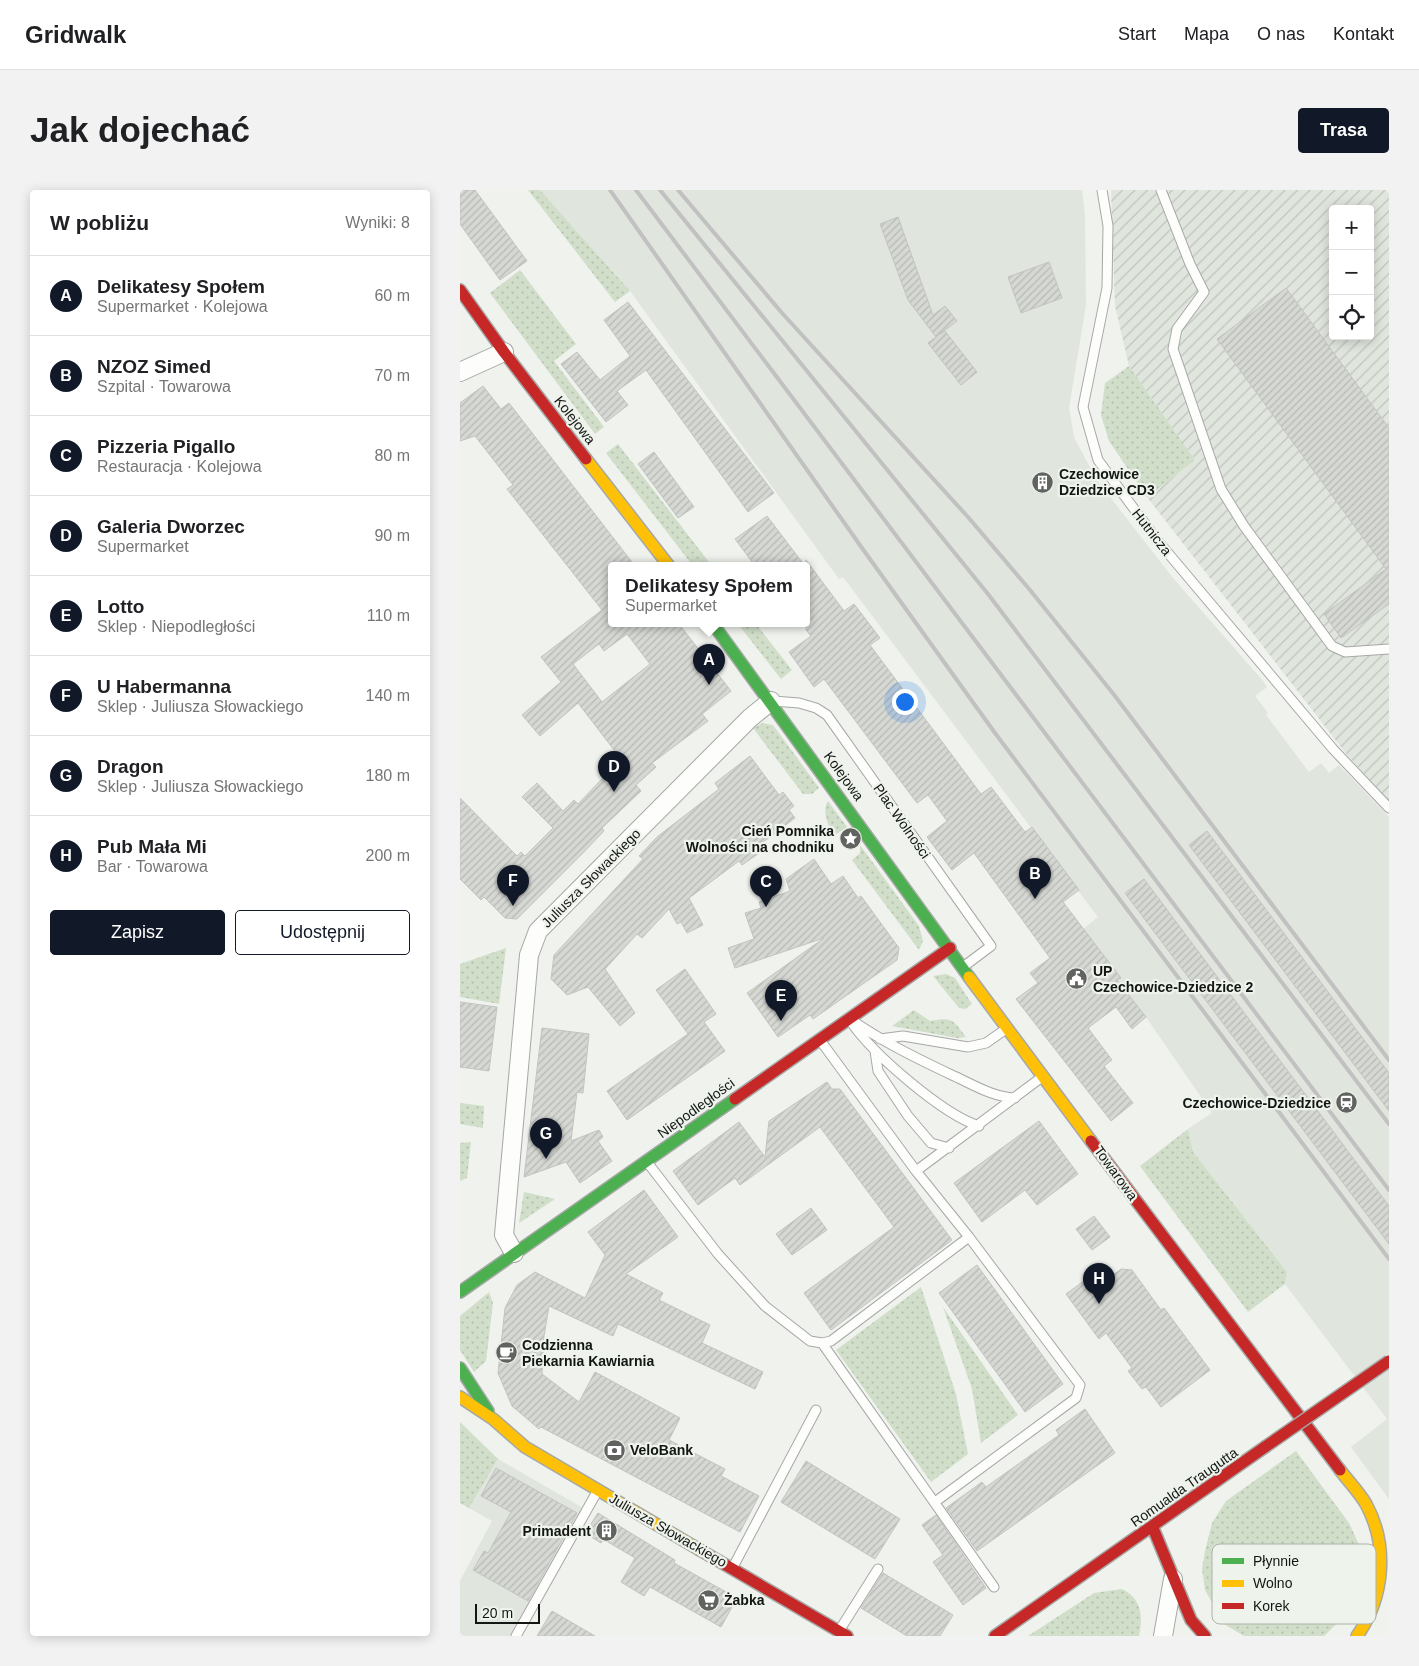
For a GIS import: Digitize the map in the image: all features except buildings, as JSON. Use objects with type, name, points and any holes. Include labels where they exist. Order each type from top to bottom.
[{"type":"street","name":"Kolejowa","points":[[460,290],[504,352],[665,562]]},
{"type":"street","points":[[460,372],[504,352]]},
{"type":"street","name":"Kolejowa","points":[[715,627],[950,948]]},
{"type":"street","name":"Juliusza Słowackiego","points":[[514,1253],[504,1235],[529,955],[538,931],[743,725],[771,701]]},
{"type":"street","name":"Towarowa","points":[[950,948],[1283,1397],[1367,1505],[1385,1544],[1383,1590],[1376,1605]]},
{"type":"street","name":"Niepodległości","points":[[460,1292],[950,948]]},
{"type":"street","name":"Romualda Traugutta","points":[[995,1636],[1153,1528],[1389,1361]]},
{"type":"street","name":"Juliusza Słowackiego","points":[[460,1368],[493,1419]]},
{"type":"street","name":"Juliusza Słowackiego","points":[[460,1397],[493,1419],[525,1447],[733,1567],[843,1634]]},
{"type":"street","points":[[1153,1528],[1190,1620],[1205,1636]]},
{"type":"street","points":[[1163,1636],[1172,1579]]},
{"type":"street","name":"Towarowa","points":[[1357,1636],[1366,1624]]},
{"type":"lane","name":"Hutnicza","points":[[1102,190],[1108,226],[1107,288],[1083,407],[1098,460],[1157,540],[1333,749],[1389,808]]},
{"type":"lane","points":[[1161,190],[1190,264],[1204,292],[1177,329],[1174,349],[1221,489],[1244,526],[1332,646],[1345,652],[1389,649]]},
{"type":"lane","name":"Plac Wolności","points":[[771,701],[799,703],[827,715],[863,764],[991,946],[963,967]]},
{"type":"lane","points":[[848,1018],[880,1039],[984,1090],[1000,1096],[1015,1098]]},
{"type":"lane","points":[[848,1018],[860,1036],[875,1051],[957,1117],[979,1126]]},
{"type":"lane","points":[[880,1039],[903,1036],[968,1047],[978,1046],[1008,1028]]},
{"type":"lane","points":[[819,1039],[916,1171],[969,1237],[1080,1385],[1076,1398],[935,1502]]},
{"type":"lane","points":[[875,1051],[878,1071],[884,1083],[918,1130],[931,1143],[949,1148]]},
{"type":"lane","points":[[916,1171],[979,1126],[1044,1075]]},
{"type":"lane","points":[[646,1162],[718,1254],[765,1306],[810,1341],[822,1343],[831,1341],[969,1237]]},
{"type":"lane","points":[[822,1343],[994,1587]]},
{"type":"lane","points":[[733,1567],[816,1410]]},
{"type":"lane","points":[[516,1636],[598,1489]]},
{"type":"lane","points":[[843,1634],[878,1569]]},
{"type":"shaded area","points":[[540,190],[1082,190],[1085,216],[1086,305],[1069,408],[1074,437],[1096,479],[1173,578],[1263,681],[1267,687],[1255,696],[1268,713],[1266,715],[1309,772],[1321,763],[1329,773],[1339,765],[1389,817],[1389,1499],[1351,1447],[1387,1419],[1285,1284],[1287,1272],[1193,1152],[1188,1129],[1212,1113],[1146,1017],[1117,980],[1120,978],[1083,929],[1098,917],[843,577],[839,579],[630,291]]},
{"type":"shaded area","points":[[1111,190],[1389,190],[1389,801],[1348,756],[1147,497],[1195,460],[1129,366],[1115,306]]},
{"type":"shaded area","points":[[498,1459],[583,1508],[511,1636],[460,1636],[460,1581],[492,1521],[469,1508]]},
{"type":"green space","points":[[528,190],[540,190],[630,291],[615,302]]},
{"type":"green space","points":[[520,270],[576,344],[554,361],[604,427],[595,434],[490,293]]},
{"type":"green space","points":[[1129,366],[1195,460],[1147,497],[1109,441],[1101,415],[1105,383]]},
{"type":"green space","points":[[618,444],[709,562],[690,562],[606,453]]},
{"type":"green space","points":[[740,627],[758,627],[792,670],[781,679]]},
{"type":"green space","points":[[762,723],[773,725],[819,788],[812,794],[803,794],[753,728]]},
{"type":"green space","points":[[828,801],[847,827],[834,836],[828,824],[825,809]]},
{"type":"green space","points":[[860,845],[919,926],[923,941],[919,950],[852,860],[860,853]]},
{"type":"green space","points":[[506,948],[499,1004],[460,997],[460,964]]},
{"type":"green space","points":[[946,974],[955,978],[972,1004],[965,1009],[959,1008],[933,976]]},
{"type":"green space","points":[[914,1010],[930,1021],[943,1019],[955,1023],[966,1037],[957,1038],[892,1026]]},
{"type":"green space","points":[[460,1103],[484,1106],[483,1128],[460,1124]]},
{"type":"green space","points":[[1188,1129],[1193,1152],[1287,1272],[1285,1284],[1248,1312],[1140,1166]]},
{"type":"green space","points":[[471,1142],[467,1178],[460,1181],[460,1143]]},
{"type":"green space","points":[[524,1192],[555,1199],[519,1223]]},
{"type":"green space","points":[[921,1287],[956,1394],[968,1454],[931,1482],[836,1350]]},
{"type":"green space","points":[[489,1292],[493,1303],[486,1361],[474,1372],[460,1350],[460,1316]]},
{"type":"green space","points":[[943,1307],[1018,1415],[981,1443],[972,1389]]},
{"type":"green space","points":[[460,1422],[498,1459],[469,1508],[460,1503]]},
{"type":"green space","points":[[1296,1451],[1349,1523],[1359,1544],[1212,1544],[1212,1603],[1205,1590],[1202,1569],[1212,1523],[1226,1501]]},
{"type":"green space","points":[[1122,1589],[1134,1598],[1140,1609],[1139,1636],[1028,1636],[1094,1593]]},
{"type":"green space","points":[[1224,1624],[1336,1624],[1324,1636],[1244,1636]]},
{"type":"railway","points":[[610,190],[995,733],[1389,1259]]},
{"type":"railway","points":[[636,190],[1389,1190]]},
{"type":"railway","points":[[660,190],[988,594],[1389,1124]]},
{"type":"railway","points":[[678,190],[782,313],[968,517],[1030,590],[1115,696],[1389,1060]]},
{"type":"traffic: fast","points":[[715,627],[969,977]]},
{"type":"traffic: fast","points":[[460,1292],[735,1099]]},
{"type":"traffic: fast","points":[[460,1368],[488,1411]]},
{"type":"traffic: slow","points":[[586,459],[666,562]]},
{"type":"traffic: slow","points":[[969,977],[1091,1141]]},
{"type":"traffic: slow","points":[[460,1397],[493,1419],[525,1447],[700,1550]]},
{"type":"traffic: slow","points":[[1340,1470],[1366,1504],[1378,1537],[1380,1571],[1376,1595]]},
{"type":"traffic: slow","points":[[1357,1636],[1364,1624]]},
{"type":"traffic: jam","points":[[460,290],[504,352],[586,459]]},
{"type":"traffic: jam","points":[[735,1099],[950,948]]},
{"type":"traffic: jam","points":[[1091,1141],[1340,1470]]},
{"type":"traffic: jam","points":[[1265,1447],[1389,1361]]},
{"type":"traffic: jam","points":[[995,1636],[1265,1447]]},
{"type":"traffic: jam","points":[[1153,1528],[1191,1620],[1205,1636]]},
{"type":"traffic: jam","points":[[700,1550],[847,1636]]},
{"type":"place","name":"Czechowice Dziedzice CD3","points":[[1043,482]]},
{"type":"place","name":"Delikatesy Społem","points":[[709,685]]},
{"type":"place","name":"Galeria Dworzec","points":[[614,792]]},
{"type":"place","name":"Cień Pomnika Wolności na chodniku","points":[[850,839]]},
{"type":"place","name":"NZOZ Simed","points":[[1035,899]]},
{"type":"place","name":"U Habermanna","points":[[513,906]]},
{"type":"place","name":"Pizzeria Pigallo","points":[[766,907]]},
{"type":"place","name":"UP Czechowice-Dziedzice 2","points":[[1077,979]]},
{"type":"place","name":"Lotto","points":[[781,1021]]},
{"type":"place","name":"Czechowice-Dziedzice","points":[[1347,1103]]},
{"type":"place","name":"Dragon","points":[[546,1159]]},
{"type":"place","name":"Pub Mała Mi","points":[[1099,1304]]},
{"type":"place","name":"Codzienna Piekarnia Kawiarnia","points":[[506,1353]]},
{"type":"place","name":"VeloBank","points":[[614,1450]]},
{"type":"place","name":"Primadent","points":[[607,1531]]},
{"type":"place","name":"Żabka","points":[[708,1600]]}]
